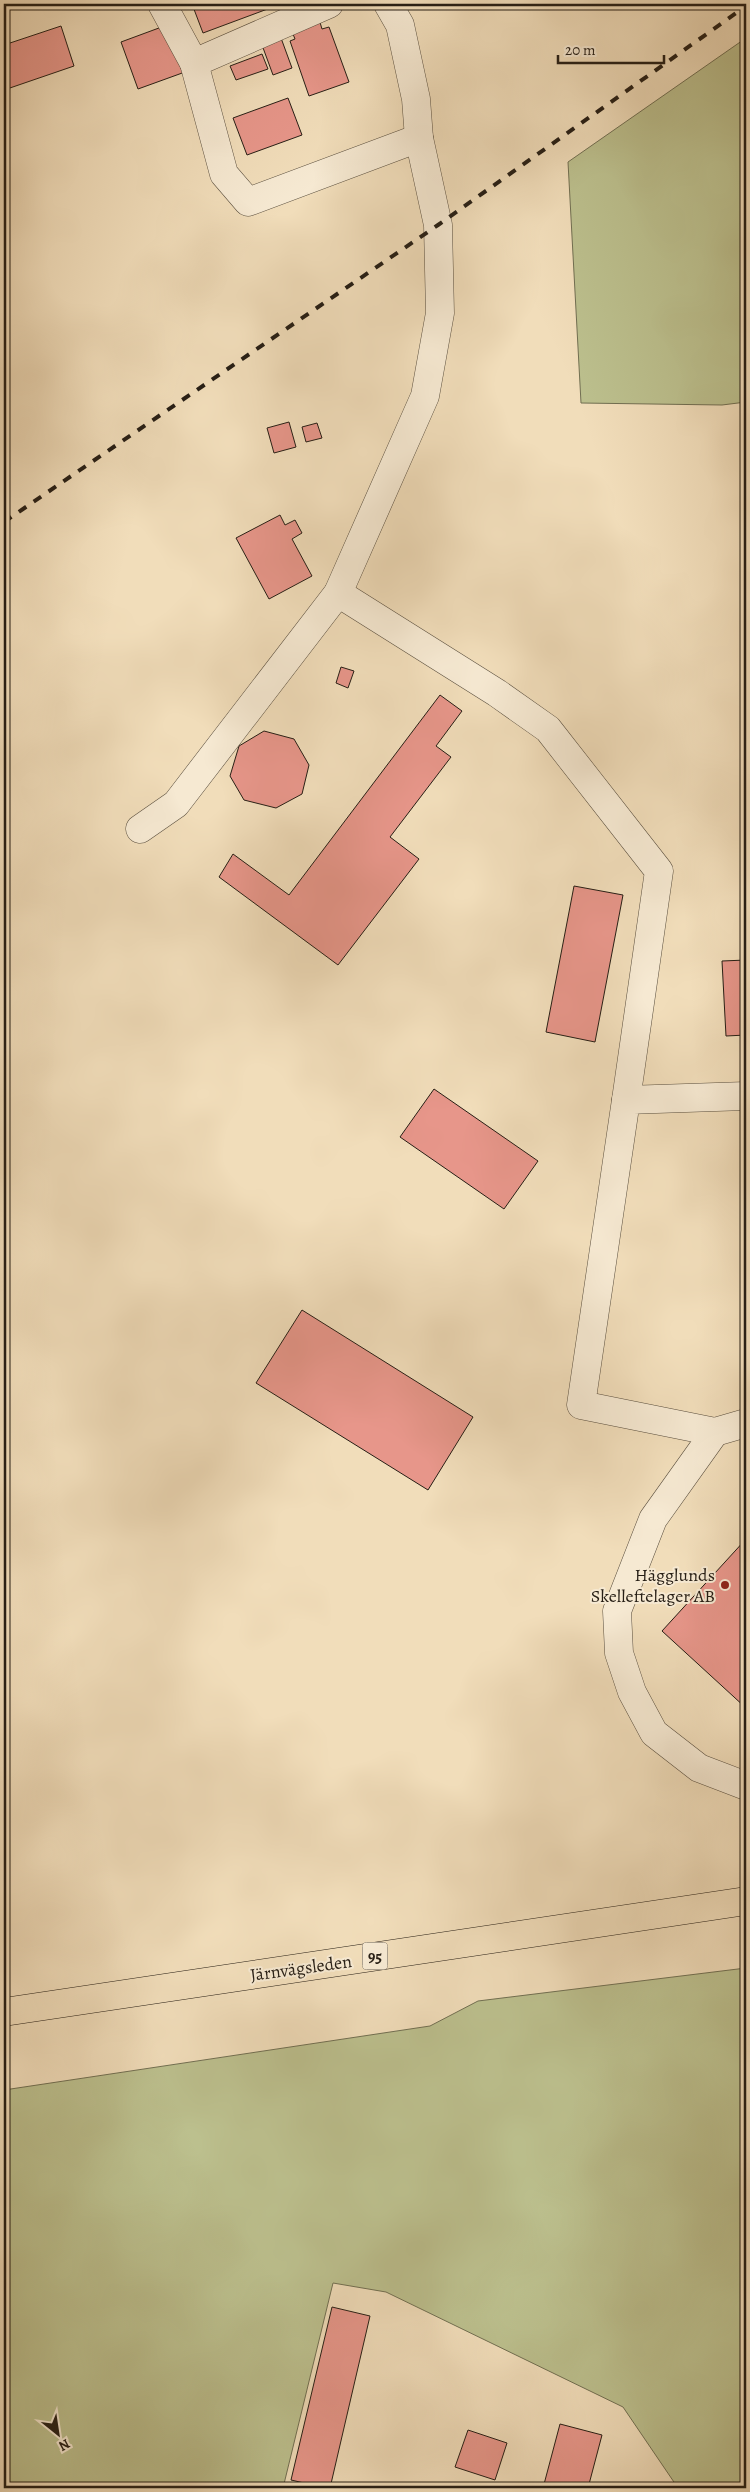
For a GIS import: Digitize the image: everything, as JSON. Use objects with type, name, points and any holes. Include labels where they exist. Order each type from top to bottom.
[{"type":"main road","name":"Järnvägsleden","points":[[4,2012],[746,1901]]},
{"type":"street","points":[[162,4],[194,63],[224,174],[248,202],[420,138]]},
{"type":"street","points":[[194,63],[328,4]]},
{"type":"street","points":[[140,829],[176,804],[338,593],[425,396],[440,314],[438,225],[420,138],[416,99],[400,25],[388,4]]},
{"type":"street","points":[[338,593],[497,693],[548,729],[658,871],[581,1405],[715,1432],[746,1423]]},
{"type":"street","points":[[626,1100],[746,1096]]},
{"type":"street","points":[[715,1432],[653,1519],[617,1611],[618,1653],[632,1692],[654,1733],[699,1768],[746,1786]]},
{"type":"green space","points":[[746,38],[746,402],[722,405],[581,403],[568,162]]},
{"type":"green space","points":[[746,1968],[746,2488],[678,2488],[623,2407],[386,2292],[333,2283],[283,2488],[4,2488],[4,2090],[430,2026],[478,2001]]},
{"type":"building","points":[[192,4],[281,4],[203,33]]},
{"type":"building","points":[[319,19],[322,29],[329,27],[349,82],[309,96],[290,41],[295,39],[291,29]]},
{"type":"building","points":[[167,25],[185,72],[138,89],[121,42]]},
{"type":"building","points":[[61,26],[74,66],[4,90],[4,45]]},
{"type":"building","points":[[281,38],[292,68],[273,75],[262,45]]},
{"type":"building","points":[[262,54],[268,69],[236,80],[230,66]]},
{"type":"building","points":[[288,98],[302,135],[247,155],[233,118]]},
{"type":"building","points":[[289,422],[296,447],[274,453],[267,428]]},
{"type":"building","points":[[317,423],[322,438],[306,442],[302,427]]},
{"type":"building","points":[[280,515],[285,525],[295,520],[302,533],[292,539],[312,576],[269,599],[236,538]]},
{"type":"building","points":[[341,667],[354,671],[348,688],[336,683]]},
{"type":"building","points":[[440,695],[462,711],[436,746],[451,757],[390,837],[419,859],[338,965],[219,877],[233,854],[289,895]]},
{"type":"building","points":[[264,731],[294,739],[309,765],[302,794],[276,808],[244,800],[230,776],[239,746]]},
{"type":"building","points":[[574,886],[623,895],[595,1042],[546,1032]]},
{"type":"building","points":[[746,960],[746,1035],[726,1036],[722,961]]},
{"type":"building","points":[[434,1089],[538,1161],[504,1209],[400,1137]]},
{"type":"building","points":[[302,1310],[473,1417],[428,1490],[256,1383]]},
{"type":"building","name":"Hägglunds Skelleftelager AB","points":[[746,1539],[746,1708],[662,1631]]},
{"type":"building","points":[[332,2307],[370,2316],[330,2488],[326,2488],[291,2480]]},
{"type":"building","points":[[560,2424],[602,2435],[588,2488],[543,2488]]},
{"type":"building","points":[[468,2430],[507,2443],[495,2480],[455,2467]]},
{"type":"railway","points":[[4,522],[438,225],[746,6]]},
{"type":"place","name":"Hägglunds Skelleftelager AB","points":[[725,1585]]}]
